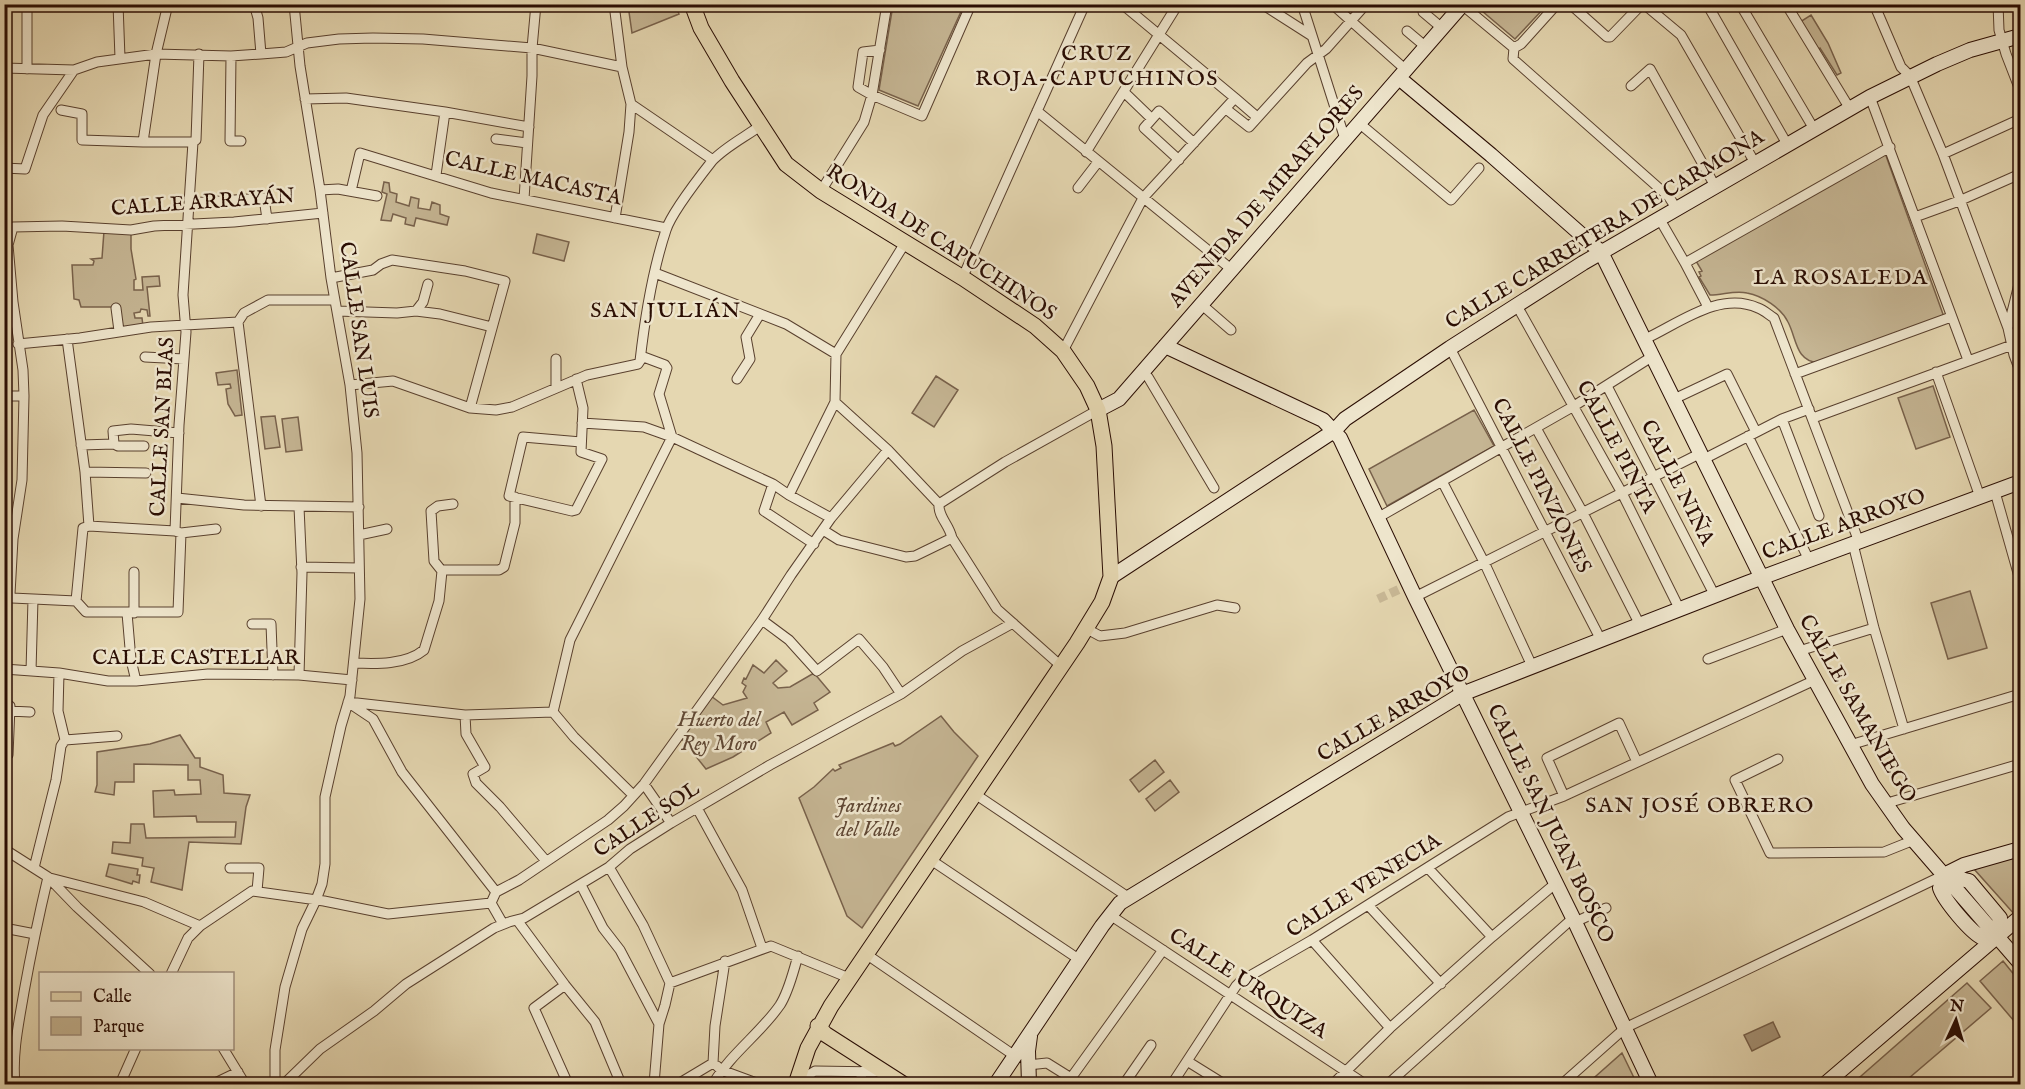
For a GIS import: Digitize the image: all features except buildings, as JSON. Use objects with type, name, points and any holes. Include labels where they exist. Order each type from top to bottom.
[{"type":"main road","name":"RONDA DE CAPUCHINOS","points":[[692,4],[701,28],[760,126],[786,164],[821,191],[963,278],[1035,326],[1062,351],[1087,386],[1098,410],[1104,446],[1116,574]]},
{"type":"main road","name":"AVENIDA DE MIRAFLORES","points":[[1098,410],[1119,399],[1462,5]]},
{"type":"main road","name":"CALLE CARRETERA DE CARMONA","points":[[1116,574],[1334,431],[1345,419],[1516,304],[1601,252],[1910,76],[1970,50],[2020,36]]},
{"type":"main road","points":[[1402,74],[1601,252]]},
{"type":"main road","name":"CALLE SAMANIEGO","points":[[1601,252],[1702,456],[1730,521],[1762,577],[1798,651],[1884,804],[2020,963]]},
{"type":"main road","name":"CALLE SAN JUAN BOSCO","points":[[1165,346],[1323,420],[1340,438],[1379,517],[1409,590],[1556,883],[1651,1084]]},
{"type":"main road","name":"CALLE ARROYO","points":[[996,1084],[1110,915],[1128,897],[1462,694],[1762,577],[2020,482]]},
{"type":"main road","points":[[802,1076],[821,1030],[849,978],[1087,629],[1116,574]]},
{"type":"main road","points":[[1997,938],[1984,938],[1974,930],[1943,896],[1940,888],[1944,875],[1964,865],[2020,849]]},
{"type":"main road","points":[[1825,1084],[2020,917]]},
{"type":"main road","points":[[1974,930],[1981,951]]},
{"type":"main road","points":[[821,1030],[903,1084]]},
{"type":"main road","points":[[1028,1075],[1029,1041],[1032,1030]]},
{"type":"street","points":[[27,4],[27,69]]},
{"type":"street","points":[[118,4],[120,58]]},
{"type":"street","points":[[143,142],[156,54],[168,4]]},
{"type":"street","points":[[254,4],[258,18],[261,54]]},
{"type":"street","name":"CALLE SAN LUIS","points":[[275,1084],[275,1050],[285,987],[302,929],[322,884],[325,864],[325,797],[352,680],[360,599],[357,453],[350,385],[331,278],[320,189],[305,99],[294,4]]},
{"type":"street","points":[[524,199],[536,4]]},
{"type":"street","points":[[614,4],[622,67],[631,104],[629,132],[615,218]]},
{"type":"street","points":[[821,191],[864,122],[872,94],[887,4]]},
{"type":"street","points":[[880,50],[863,52],[858,87],[922,116],[971,4]]},
{"type":"street","points":[[966,270],[1085,4]]},
{"type":"street","points":[[1122,4],[1257,117]]},
{"type":"street","points":[[1086,152],[1178,4]]},
{"type":"street","points":[[1262,4],[1312,36]]},
{"type":"street","points":[[1302,4],[1345,139]]},
{"type":"street","points":[[1332,4],[1402,74]]},
{"type":"street","points":[[1226,109],[1248,127],[1306,63],[1326,49],[1366,4]]},
{"type":"street","points":[[1514,48],[1521,44],[1557,4]]},
{"type":"street","points":[[1570,4],[1607,37],[1610,37],[1643,4],[1681,35],[1755,163]]},
{"type":"street","points":[[1707,4],[1787,144]]},
{"type":"street","points":[[1740,4],[1814,129]]},
{"type":"street","points":[[1786,4],[1850,109]]},
{"type":"street","points":[[1874,4],[1901,67],[1910,76],[1943,154],[2008,328],[2020,367]]},
{"type":"street","points":[[1998,4],[1999,30],[2020,90]]},
{"type":"street","points":[[1462,5],[1514,48]]},
{"type":"street","points":[[1423,12],[1442,28]]},
{"type":"street","points":[[1407,30],[1426,46]]},
{"type":"street","points":[[4,68],[74,70],[97,62],[156,54],[231,56],[261,54],[286,52],[307,43],[373,38],[423,39],[532,48],[622,67]]},
{"type":"street","points":[[1514,48],[1513,59],[1669,197],[1676,208]]},
{"type":"street","name":"CALLE SAN BLAS","points":[[130,613],[178,612],[177,498],[186,326],[183,295],[193,142],[196,140],[199,54]]},
{"type":"street","points":[[231,56],[230,141],[241,141]]},
{"type":"street","points":[[1631,86],[1650,69],[1715,186]]},
{"type":"street","points":[[4,168],[25,169],[43,115],[74,70]]},
{"type":"street","points":[[1124,92],[1152,119]]},
{"type":"street","points":[[1870,97],[1968,360]]},
{"type":"street","points":[[305,99],[346,98],[529,127]]},
{"type":"street","points":[[1062,351],[1143,198],[1235,98]]},
{"type":"street","points":[[631,104],[713,160]]},
{"type":"street","points":[[61,110],[82,114],[82,140],[193,142]]},
{"type":"street","points":[[1037,111],[1231,269]]},
{"type":"street","points":[[1179,160],[1144,128],[1159,111],[1194,143]]},
{"type":"street","points":[[436,175],[445,112]]},
{"type":"street","points":[[1943,154],[2020,119]]},
{"type":"street","points":[[1359,123],[1451,200],[1479,168]]},
{"type":"street","points":[[350,385],[393,381],[470,408],[504,409],[576,379],[604,370],[638,364],[641,356],[642,335],[666,228],[713,160],[760,126]]},
{"type":"street","points":[[496,139],[527,142]]},
{"type":"street","points":[[1685,263],[1890,147]]},
{"type":"street","name":"CALLE MACASTA","points":[[351,191],[360,153],[491,193],[666,228]]},
{"type":"street","points":[[1078,188],[1098,162]]},
{"type":"street","points":[[1915,217],[1959,201],[2020,174]]},
{"type":"street","points":[[320,189],[377,196]]},
{"type":"street","points":[[190,202],[264,198],[267,219]]},
{"type":"street","name":"CALLE ARRAYÁN","points":[[6,245],[13,227],[62,226],[131,230],[154,226],[323,213]]},
{"type":"street","points":[[1659,218],[1708,307]]},
{"type":"street","points":[[789,495],[835,402],[836,354],[905,243]]},
{"type":"street","points":[[6,245],[23,370],[24,396],[22,480],[7,593],[12,597],[76,601],[86,612],[130,613]]},
{"type":"street","points":[[331,278],[373,270],[392,260],[505,281],[470,408]]},
{"type":"street","points":[[655,273],[786,324],[836,354]]},
{"type":"street","points":[[2008,328],[2020,280]]},
{"type":"street","points":[[416,311],[423,302],[428,284]]},
{"type":"street","points":[[261,506],[238,322],[244,313],[268,300],[335,300]]},
{"type":"street","points":[[1645,339],[1708,307],[1730,303],[1744,303],[1774,318],[1811,414],[1856,543],[1874,628],[1904,729]]},
{"type":"street","points":[[1201,304],[1231,330]]},
{"type":"street","name":"CALLE PINTA","points":[[1516,304],[1622,493],[1680,610]]},
{"type":"street","points":[[116,308],[119,331]]},
{"type":"street","points":[[337,311],[397,313],[416,311],[440,314],[492,327]]},
{"type":"street","points":[[737,379],[750,359],[746,338],[760,314]]},
{"type":"street","points":[[1796,374],[1951,317]]},
{"type":"street","points":[[18,344],[119,331],[238,322]]},
{"type":"street","points":[[67,339],[85,472],[89,526]]},
{"type":"street","points":[[1409,590],[1484,562],[1654,477],[1782,419],[1811,414],[2012,345]]},
{"type":"street","name":"CALLE PINZONES","points":[[1450,348],[1600,640]]},
{"type":"street","points":[[554,712],[570,640],[672,437],[659,394],[667,368],[663,363],[641,356]]},
{"type":"street","points":[[1379,517],[1574,406],[1653,356]]},
{"type":"street","points":[[145,357],[184,359]]},
{"type":"street","points":[[556,359],[556,387]]},
{"type":"street","points":[[1936,372],[1980,497]]},
{"type":"street","points":[[1674,399],[1726,374],[1809,560]]},
{"type":"street","points":[[1148,377],[1214,488]]},
{"type":"street","points":[[576,379],[583,408],[582,454],[602,459],[576,510],[572,511],[508,495],[523,437],[581,442]]},
{"type":"street","name":"CALLE NIÑA","points":[[1607,386],[1715,596]]},
{"type":"street","points":[[4,396],[24,396]]},
{"type":"street","points":[[835,402],[888,450],[939,504],[938,513],[997,609],[1061,666]]},
{"type":"street","points":[[939,504],[1098,410]]},
{"type":"street","points":[[1782,419],[1819,516]]},
{"type":"street","points":[[582,423],[644,427],[672,437],[773,484],[831,518]]},
{"type":"street","points":[[1536,428],[1583,513],[1640,625]]},
{"type":"street","points":[[114,444],[114,431],[131,429],[179,433]]},
{"type":"street","points":[[81,445],[144,446]]},
{"type":"street","points":[[499,926],[491,903],[496,892],[519,880],[608,820],[644,784],[762,620],[831,518],[888,450]]},
{"type":"street","points":[[85,472],[146,473]]},
{"type":"street","points":[[1442,481],[1484,562],[1532,666]]},
{"type":"street","points":[[773,484],[764,511],[814,544]]},
{"type":"street","points":[[1995,492],[2020,574]]},
{"type":"street","points":[[442,571],[447,569],[499,570],[504,567],[515,523],[514,497]]},
{"type":"street","points":[[177,498],[261,506],[359,507]]},
{"type":"street","points":[[354,663],[394,662],[424,650],[440,601],[442,571],[434,561],[431,511],[438,506],[453,504]]},
{"type":"street","points":[[299,507],[302,567],[299,675]]},
{"type":"street","points":[[76,601],[82,528],[89,526],[178,532],[216,529]]},
{"type":"street","points":[[359,535],[387,529]]},
{"type":"street","points":[[824,530],[839,540],[906,557],[915,556],[952,538]]},
{"type":"street","points":[[302,567],[359,568]]},
{"type":"street","points":[[134,572],[130,613],[131,660],[136,681]]},
{"type":"street","points":[[31,671],[33,599]]},
{"type":"street","points":[[1087,629],[1100,636],[1114,635],[1217,604],[1235,608]]},
{"type":"street","points":[[762,620],[789,640],[817,671],[859,639],[883,667],[900,694]]},
{"type":"street","name":"CALLE SOL","points":[[284,1084],[310,1059],[406,984],[499,926],[525,918],[581,885],[609,867],[630,849],[671,823],[900,694],[962,651],[1013,623]]},
{"type":"street","points":[[252,624],[271,624],[273,675]]},
{"type":"street","points":[[1798,651],[1874,628]]},
{"type":"street","points":[[1708,659],[1787,629]]},
{"type":"street","name":"CALLE CASTELLAR","points":[[4,669],[59,673],[108,681],[136,681],[208,674],[299,675],[352,680]]},
{"type":"street","points":[[34,868],[56,780],[61,746],[65,740],[58,711],[59,673]]},
{"type":"street","name":"CALLE VENECIA","points":[[1172,1084],[1241,981],[1312,940],[1508,817],[1564,796],[1815,680]]},
{"type":"street","points":[[1850,745],[2020,694]]},
{"type":"street","points":[[347,706],[465,715],[554,712]]},
{"type":"street","points":[[347,706],[373,719],[402,772],[496,892]]},
{"type":"street","points":[[8,755],[8,708],[30,712]]},
{"type":"street","points":[[554,712],[574,737],[633,795]]},
{"type":"street","points":[[465,715],[466,734],[485,767],[473,774],[476,783],[500,807],[546,861]]},
{"type":"street","points":[[1564,796],[1547,758],[1619,723],[1637,762]]},
{"type":"street","points":[[65,740],[117,736]]},
{"type":"street","points":[[1778,759],[1735,780],[1770,853],[1884,852],[1914,840]]},
{"type":"street","points":[[1884,804],[2020,764]]},
{"type":"street","points":[[644,784],[671,823]]},
{"type":"street","points":[[975,794],[1128,897]]},
{"type":"street","points":[[697,808],[742,890],[762,948]]},
{"type":"street","points":[[4,849],[48,877],[148,972]]},
{"type":"street","points":[[931,860],[1080,960]]},
{"type":"street","points":[[609,867],[643,925],[670,983],[659,1024],[654,1084]]},
{"type":"street","points":[[230,868],[259,868],[257,891]]},
{"type":"street","points":[[1428,868],[1492,937]]},
{"type":"street","points":[[1562,1084],[1625,1028],[1944,875]]},
{"type":"street","points":[[48,877],[144,902],[200,926]]},
{"type":"street","points":[[15,1084],[9,1061],[48,877]]},
{"type":"street","points":[[1333,1084],[1390,1028],[1556,883]]},
{"type":"street","points":[[581,885],[603,928],[620,950],[659,1024]]},
{"type":"street","points":[[172,972],[188,938],[200,926],[252,891],[388,914],[491,903]]},
{"type":"street","points":[[1368,905],[1441,984]]},
{"type":"street","points":[[1388,1084],[1574,920],[1606,908]]},
{"type":"street","name":"CALLE URQUIZA","points":[[1110,915],[1365,1084]]},
{"type":"street","points":[[517,920],[565,986],[595,1022],[621,1084]]},
{"type":"street","points":[[4,928],[35,934]]},
{"type":"street","points":[[1312,940],[1390,1028]]},
{"type":"street","points":[[670,983],[771,946],[849,978]]},
{"type":"street","points":[[866,954],[1025,1069],[1028,1075],[1047,1063],[1071,1078],[1163,950]]},
{"type":"street","points":[[713,1084],[721,1070],[778,1007],[786,992],[798,956]]},
{"type":"street","points":[[713,1063],[715,1026],[725,961]]},
{"type":"street","points":[[565,986],[534,1008],[568,1084]]},
{"type":"street","points":[[1124,1084],[1151,1045]]},
{"type":"street","points":[[121,1084],[135,1050]]},
{"type":"street","points":[[224,1050],[245,1084]]},
{"type":"street","points":[[1187,1061],[1224,1084]]},
{"type":"street","points":[[713,1063],[721,1070],[759,1084]]},
{"type":"street","points":[[678,1084],[713,1063]]},
{"type":"street","points":[[806,1084],[802,1076],[819,1071],[882,1072]]},
{"type":"street","points":[[858,1084],[863,1071]]},
{"type":"street","points":[[213,1084],[238,1072]]},
{"type":"green space","points":[[628,5],[675,5],[679,14],[632,33]]},
{"type":"green space","points":[[893,5],[964,5],[918,106],[879,90]]},
{"type":"green space","points":[[1475,5],[1547,5],[1515,39]]},
{"type":"green space","points":[[1811,15],[1828,43],[1841,73],[1837,75],[1820,48],[1817,50],[1800,22]]},
{"type":"green space","points":[[1885,153],[1944,317],[1819,363],[1801,354],[1785,317],[1765,300],[1742,292],[1710,295],[1699,277],[1701,276],[1699,272],[1702,271],[1696,261]]},
{"type":"green space","points":[[384,182],[389,183],[390,192],[397,194],[396,202],[409,206],[411,197],[419,199],[418,208],[430,210],[432,202],[440,205],[440,214],[449,217],[447,225],[416,218],[414,226],[405,224],[406,218],[393,214],[391,221],[381,220],[387,194],[382,192]]},
{"type":"green space","points":[[104,231],[131,232],[136,279],[134,290],[143,290],[142,277],[159,276],[160,286],[147,287],[150,316],[147,310],[141,309],[140,312],[134,313],[135,318],[142,318],[143,326],[120,329],[118,307],[81,307],[79,300],[74,299],[72,265],[93,265],[94,261],[91,259],[102,258]]},
{"type":"green space","points":[[537,234],[569,242],[564,261],[533,253]]},
{"type":"green space","points":[[237,370],[242,415],[235,416],[228,404],[226,389],[231,388],[230,384],[218,385],[216,373]]},
{"type":"green space","points":[[936,376],[958,390],[934,427],[912,413]]},
{"type":"green space","points":[[1933,386],[1950,437],[1916,449],[1898,398]]},
{"type":"green space","points":[[1474,410],[1494,446],[1387,506],[1369,469]]},
{"type":"green space","points":[[275,416],[280,447],[265,449],[261,417]]},
{"type":"green space","points":[[298,417],[302,450],[286,452],[282,419]]},
{"type":"green space","points":[[1970,591],[1987,648],[1948,659],[1931,603]]},
{"type":"green space","name":"Huerto del Rey Moro","points":[[776,660],[787,671],[773,683],[778,688],[790,687],[814,673],[830,692],[814,703],[818,710],[792,725],[784,712],[766,722],[771,733],[733,757],[706,769],[682,739],[711,696],[723,705],[747,698],[743,692],[746,686],[742,683],[753,665],[764,673]]},
{"type":"green space","name":"Jardines del Valle","points":[[941,716],[978,756],[862,928],[847,916],[799,798],[833,769],[835,771],[841,768],[839,765],[893,743],[895,746],[900,744]]},
{"type":"green space","points":[[180,735],[195,758],[200,758],[200,767],[223,775],[224,793],[250,795],[241,844],[189,842],[182,890],[151,882],[154,868],[142,866],[143,858],[112,853],[113,842],[130,843],[131,824],[144,824],[146,838],[235,837],[236,822],[197,822],[196,816],[154,817],[153,791],[174,790],[175,795],[201,794],[200,780],[188,780],[188,765],[134,764],[134,782],[115,782],[114,795],[95,792],[97,752],[150,744]]},
{"type":"green space","points":[[1155,760],[1164,772],[1139,792],[1130,780]]},
{"type":"green space","points":[[1170,780],[1179,792],[1155,811],[1146,799]]},
{"type":"green space","points":[[2020,854],[2020,910],[2015,915],[1974,869]]},
{"type":"green space","points":[[109,864],[138,869],[139,883],[133,881],[132,884],[106,876]]},
{"type":"green space","points":[[2003,961],[2020,982],[2020,1028],[1980,981]]},
{"type":"green space","points":[[1967,983],[1991,1008],[1902,1084],[1852,1084]]},
{"type":"green space","points":[[1622,1053],[1637,1084],[1587,1084]]},
{"type":"shaded area","points":[[1773,1022],[1780,1037],[1752,1051],[1744,1035]]},
{"type":"tunnel","points":[[1378,599],[1402,588]]},
{"type":"district","name":"CRUZ ROJA-CAPUCHINOS","points":[[1097,66]]},
{"type":"district","name":"LA ROSALEDA","points":[[1841,278]]},
{"type":"district","name":"SAN JULIÁN","points":[[666,311]]},
{"type":"district","name":"SAN JOSÉ OBRERO","points":[[1700,806]]}]
